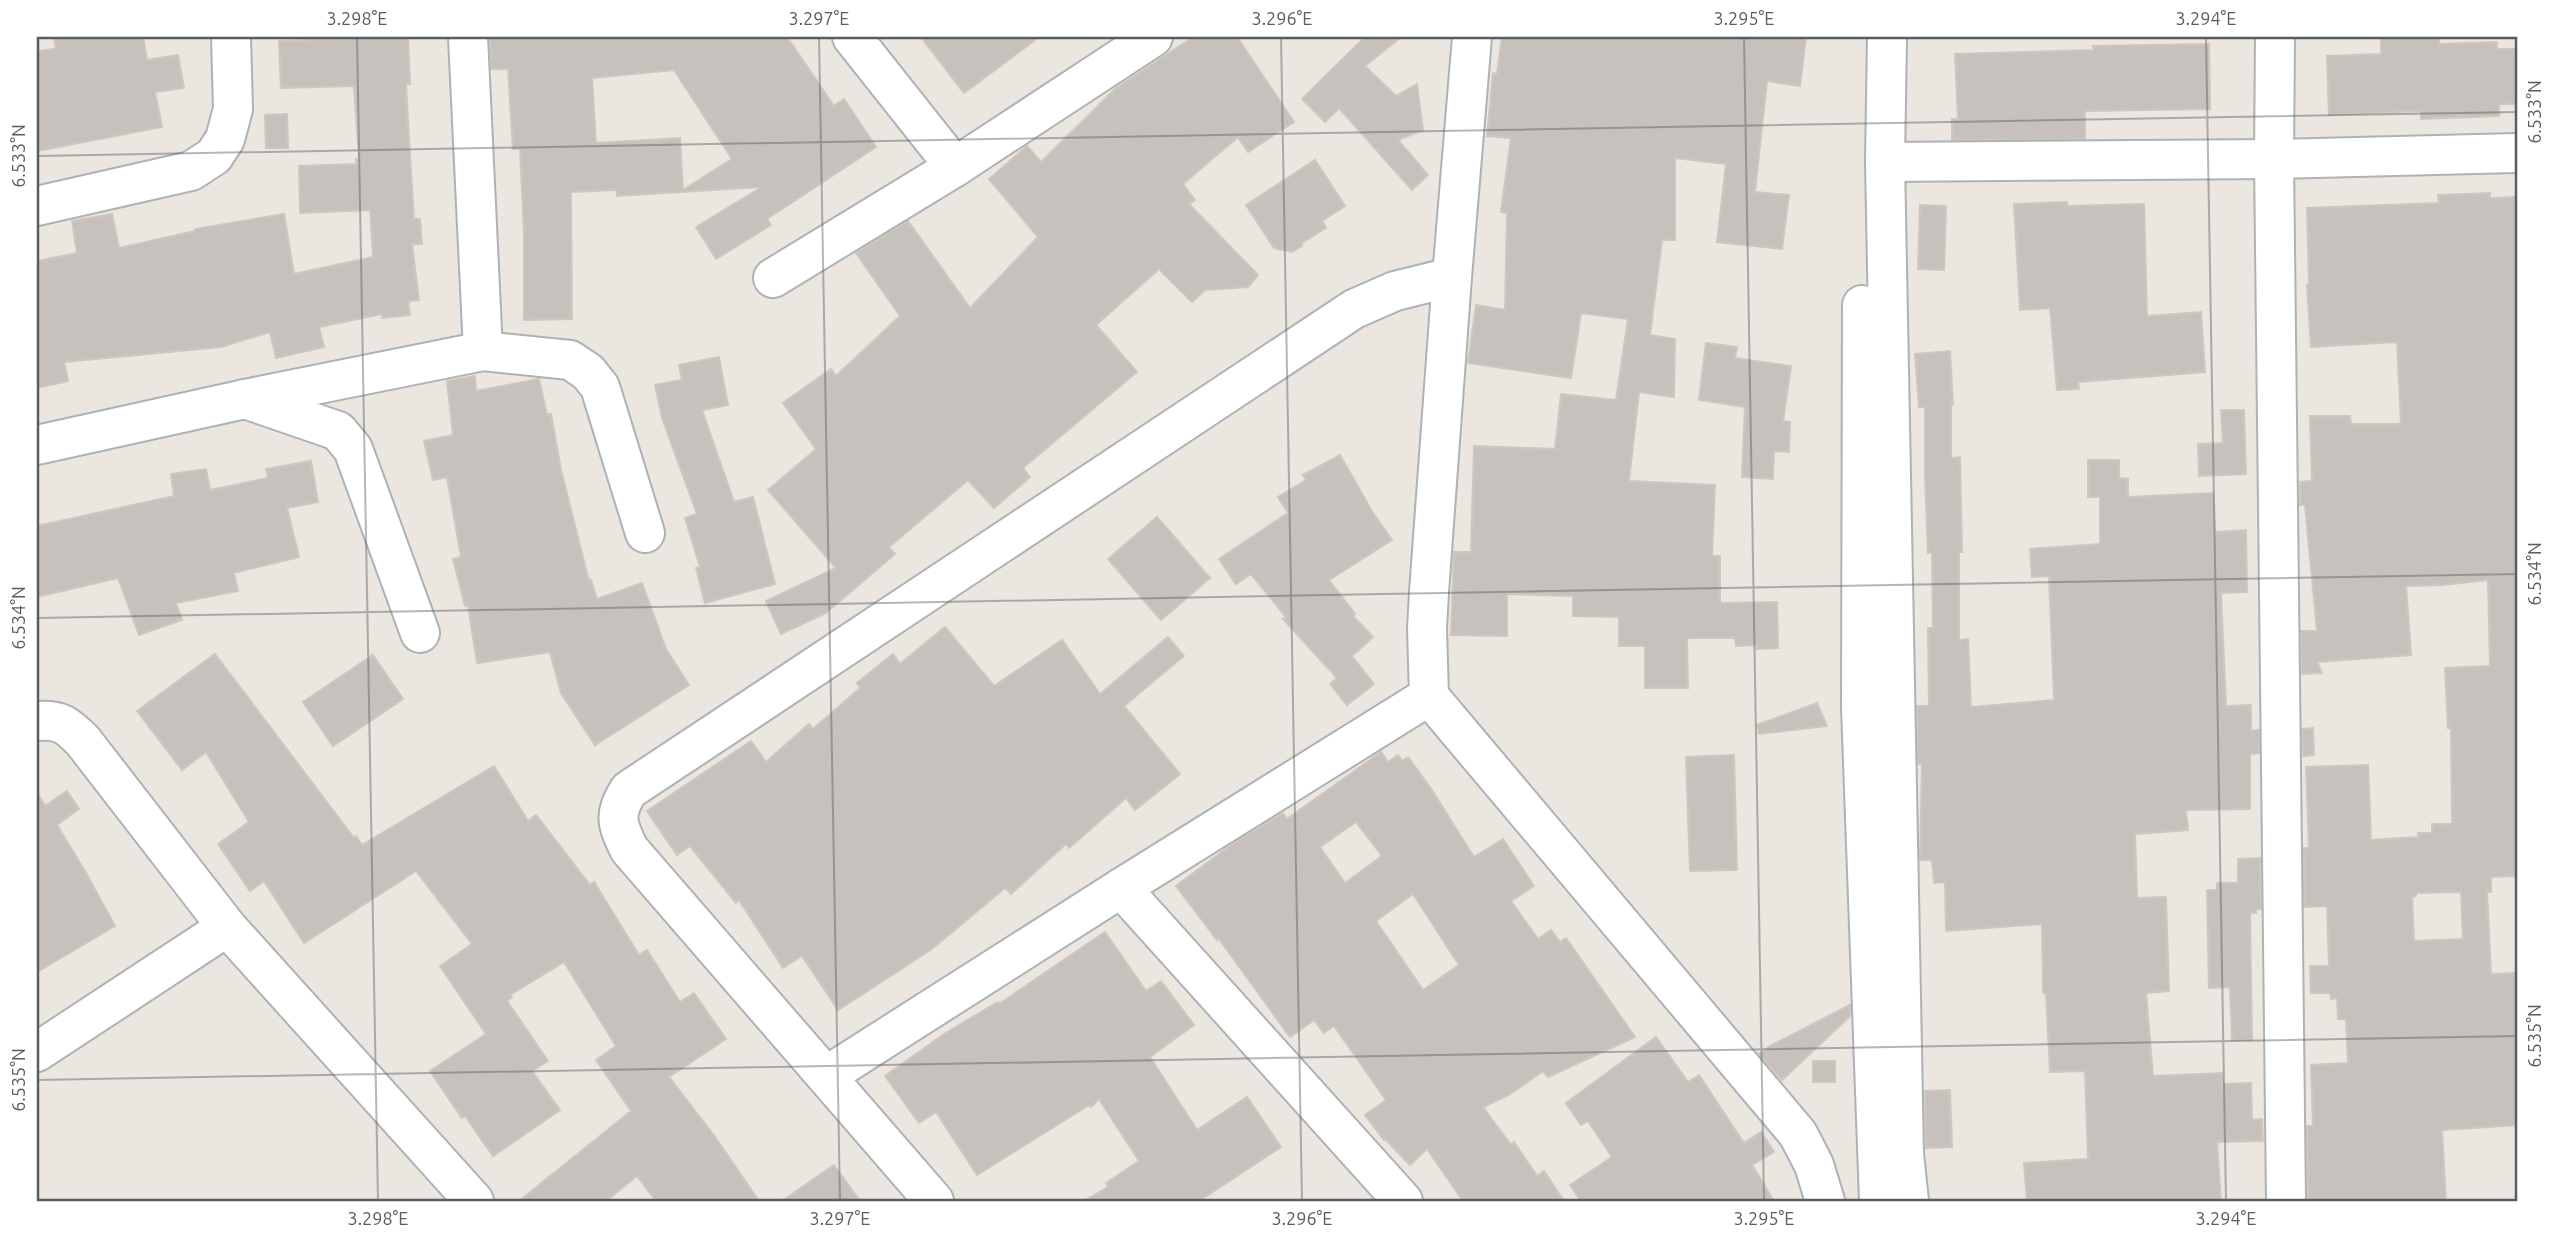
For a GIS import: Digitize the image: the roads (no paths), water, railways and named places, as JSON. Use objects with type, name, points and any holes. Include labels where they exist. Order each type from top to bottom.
[{"type":"street","points":[[37,206],[191,172],[214,156],[225,139],[233,109],[231,37]]},
{"type":"street","points":[[468,37],[482,351]]},
{"type":"street","points":[[852,37],[955,167]]},
{"type":"street","points":[[773,278],[955,167],[1153,37]]},
{"type":"street","points":[[1472,37],[1427,629],[1429,696],[1798,1134],[1814,1165],[1825,1201]]},
{"type":"street","points":[[1864,37],[1877,558],[1909,1201]]},
{"type":"street","points":[[1879,1201],[1861,707],[1877,558],[1887,37]]},
{"type":"street","points":[[2275,37],[2274,159],[2286,1201]]},
{"type":"street","points":[[1885,162],[2274,159],[2517,153]]},
{"type":"street","points":[[934,1201],[629,849],[619,828],[618,806],[629,790],[1354,309],[1395,291],[1452,276]]},
{"type":"street","points":[[37,445],[482,351],[570,360],[588,372],[600,387],[645,533]]},
{"type":"street","points":[[245,399],[338,431],[353,449],[421,633]]},
{"type":"street","points":[[827,1076],[1429,696]]},
{"type":"street","points":[[37,721],[50,720],[66,725],[83,741],[227,927],[474,1201]]},
{"type":"street","points":[[1121,888],[1403,1201]]},
{"type":"street","points":[[37,1052],[227,927]]}]
